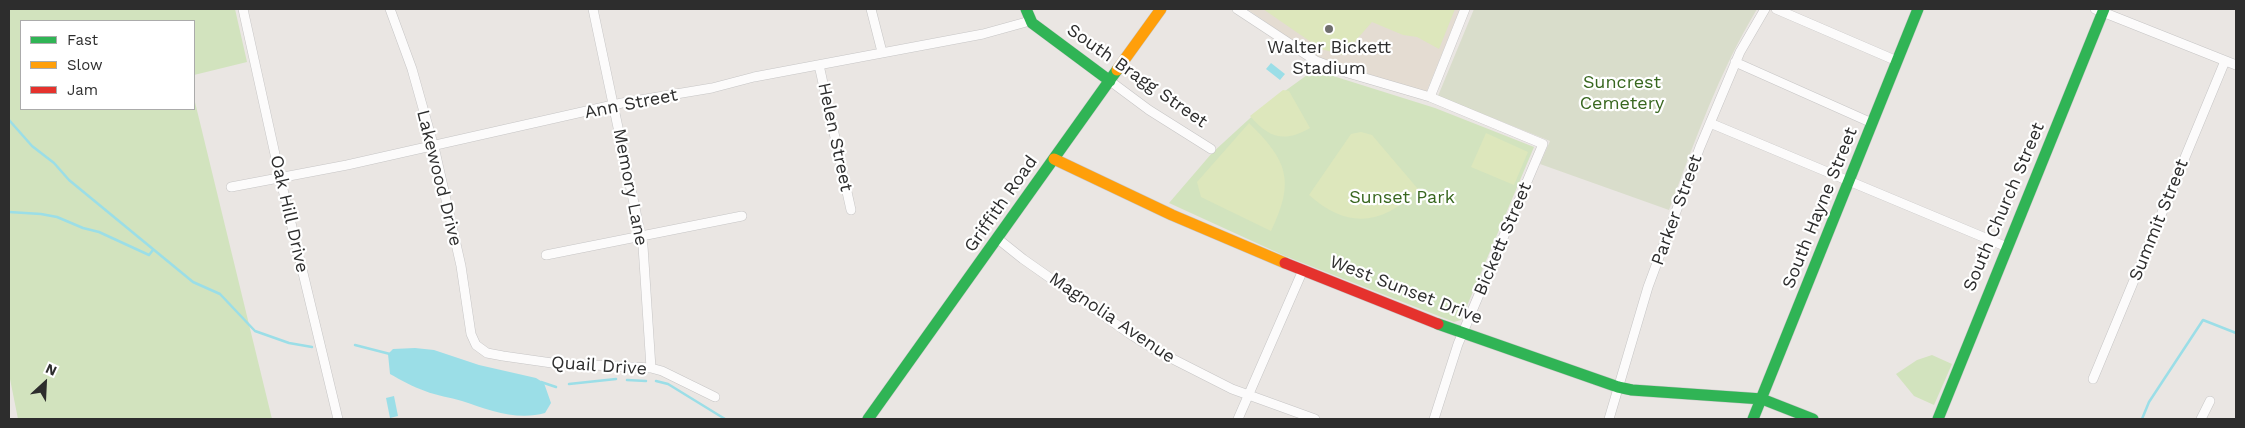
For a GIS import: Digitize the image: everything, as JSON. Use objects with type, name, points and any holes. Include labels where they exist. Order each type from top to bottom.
[{"type":"street","name":"Oak Hill Drive","points":[[243,9],[280,176],[338,419]]},
{"type":"street","name":"Lakewood Drive","points":[[390,9],[412,69],[433,146],[461,266],[471,334],[480,348]]},
{"type":"street","name":"Memory Lane","points":[[593,9],[641,236],[651,368]]},
{"type":"street","points":[[871,9],[882,52]]},
{"type":"street","points":[[1026,9],[1030,21]]},
{"type":"street","name":"Griffith Road","points":[[868,419],[1161,9]]},
{"type":"street","points":[[1237,9],[1316,61],[1430,97],[1465,9]]},
{"type":"street","name":"Parker Street","points":[[1609,419],[1648,287],[1710,123],[1735,62],[1765,9]]},
{"type":"street","points":[[1776,9],[1897,61]]},
{"type":"street","name":"South Hayne Street","points":[[1753,419],[1918,9]]},
{"type":"street","points":[[2101,10],[2236,66]]},
{"type":"street","name":"South Church Street","points":[[1938,419],[2101,10]]},
{"type":"street","name":"Ann Street","points":[[231,187],[280,176],[348,165],[614,106],[882,52],[983,34],[1030,21]]},
{"type":"street","name":"South Bragg Street","points":[[1030,21],[1054,41],[1155,114],[1211,148]]},
{"type":"street","name":"Summit Street","points":[[2093,380],[2225,61]]},
{"type":"street","points":[[1735,62],[1872,123]]},
{"type":"street","name":"Helen Street","points":[[819,65],[851,210]]},
{"type":"street","name":"Bickett Street","points":[[1430,97],[1544,144],[1463,332],[1434,419]]},
{"type":"street","points":[[1710,123],[2007,248]]},
{"type":"street","name":"West Sunset Drive","points":[[1054,159],[1172,215],[1303,270],[1463,332],[1618,387],[1632,390],[1762,398],[1813,419]]},
{"type":"street","points":[[546,255],[742,216]]},
{"type":"street","name":"Magnolia Avenue","points":[[998,238],[1023,259],[1130,334],[1179,363],[1249,396],[1316,419]]},
{"type":"street","points":[[1238,419],[1303,270]]},
{"type":"street","name":"Quail Drive","points":[[480,348],[495,355],[552,363],[651,368],[678,378],[714,397]]},
{"type":"street","points":[[2201,419],[2210,401]]},
{"type":"shaded area","points":[[1247,9],[1460,9],[1426,93],[1316,57]]},
{"type":"green space","points":[[9,9],[235,9],[247,62],[195,75],[195,20],[20,20],[20,110],[195,110],[195,102],[272,419],[18,419],[9,374]]},
{"type":"green space","name":"Walter Bickett Stadium","points":[[1263,9],[1455,9],[1439,49],[1417,37],[1403,35],[1372,22],[1343,55],[1321,49]]},
{"type":"green space","name":"Suncrest Cemetery","points":[[1474,9],[1757,9],[1719,82],[1669,210],[1540,164],[1550,141],[1438,96]]},
{"type":"green space","name":"Sunset Park","points":[[1314,70],[1435,108],[1534,147],[1461,320],[1454,322],[1285,256],[1169,203],[1212,153],[1260,109]]},
{"type":"green space","points":[[1283,90],[1289,91],[1310,128],[1301,133],[1285,137],[1270,133],[1250,116]]},
{"type":"green space","points":[[1249,123],[1272,149],[1284,172],[1283,198],[1279,214],[1271,231],[1201,197],[1197,182]]},
{"type":"green space","points":[[1361,132],[1372,135],[1418,189],[1392,210],[1365,219],[1337,214],[1309,195],[1351,134]]},
{"type":"green space","points":[[1486,133],[1528,152],[1514,185],[1471,167]]},
{"type":"green space","points":[[1932,355],[1952,364],[1934,405],[1914,396],[1896,374],[1917,360]]},
{"type":"water","points":[[1271,63],[1285,74],[1280,80],[1266,69]]},
{"type":"water","points":[[415,348],[434,350],[479,365],[536,378],[544,383],[551,403],[545,413],[524,416],[514,415],[434,394],[390,374],[388,354],[393,349]]},
{"type":"water","points":[[394,396],[398,416],[390,418],[386,398]]},
{"type":"waterway","points":[[9,120],[32,146],[54,163],[69,180],[193,282],[220,294],[255,331],[289,343],[312,347]]},
{"type":"waterway","points":[[9,212],[57,217],[83,228],[99,232],[149,255],[153,250]]},
{"type":"waterway","points":[[2142,419],[2149,402],[2203,320],[2236,333]]},
{"type":"waterway","points":[[355,345],[390,354]]},
{"type":"waterway","points":[[569,384],[616,379]]},
{"type":"waterway","points":[[627,380],[646,381]]},
{"type":"waterway","points":[[656,381],[668,384],[725,419]]},
{"type":"waterway","points":[[541,382],[556,387]]},
{"type":"traffic: fast","points":[[1026,9],[1032,23],[1110,81]]},
{"type":"traffic: fast","points":[[1753,419],[1918,9]]},
{"type":"traffic: fast","points":[[1938,419],[2104,9]]},
{"type":"traffic: fast","points":[[868,419],[1117,70]]},
{"type":"traffic: fast","points":[[1438,324],[1618,387],[1632,390],[1762,399],[1813,419]]},
{"type":"traffic: slow","points":[[1117,70],[1161,9]]},
{"type":"traffic: slow","points":[[1054,159],[1172,215],[1285,263]]},
{"type":"traffic: jam","points":[[1285,263],[1438,324]]},
{"type":"place","name":"Walter Bickett Stadium","points":[[1329,29]]}]
